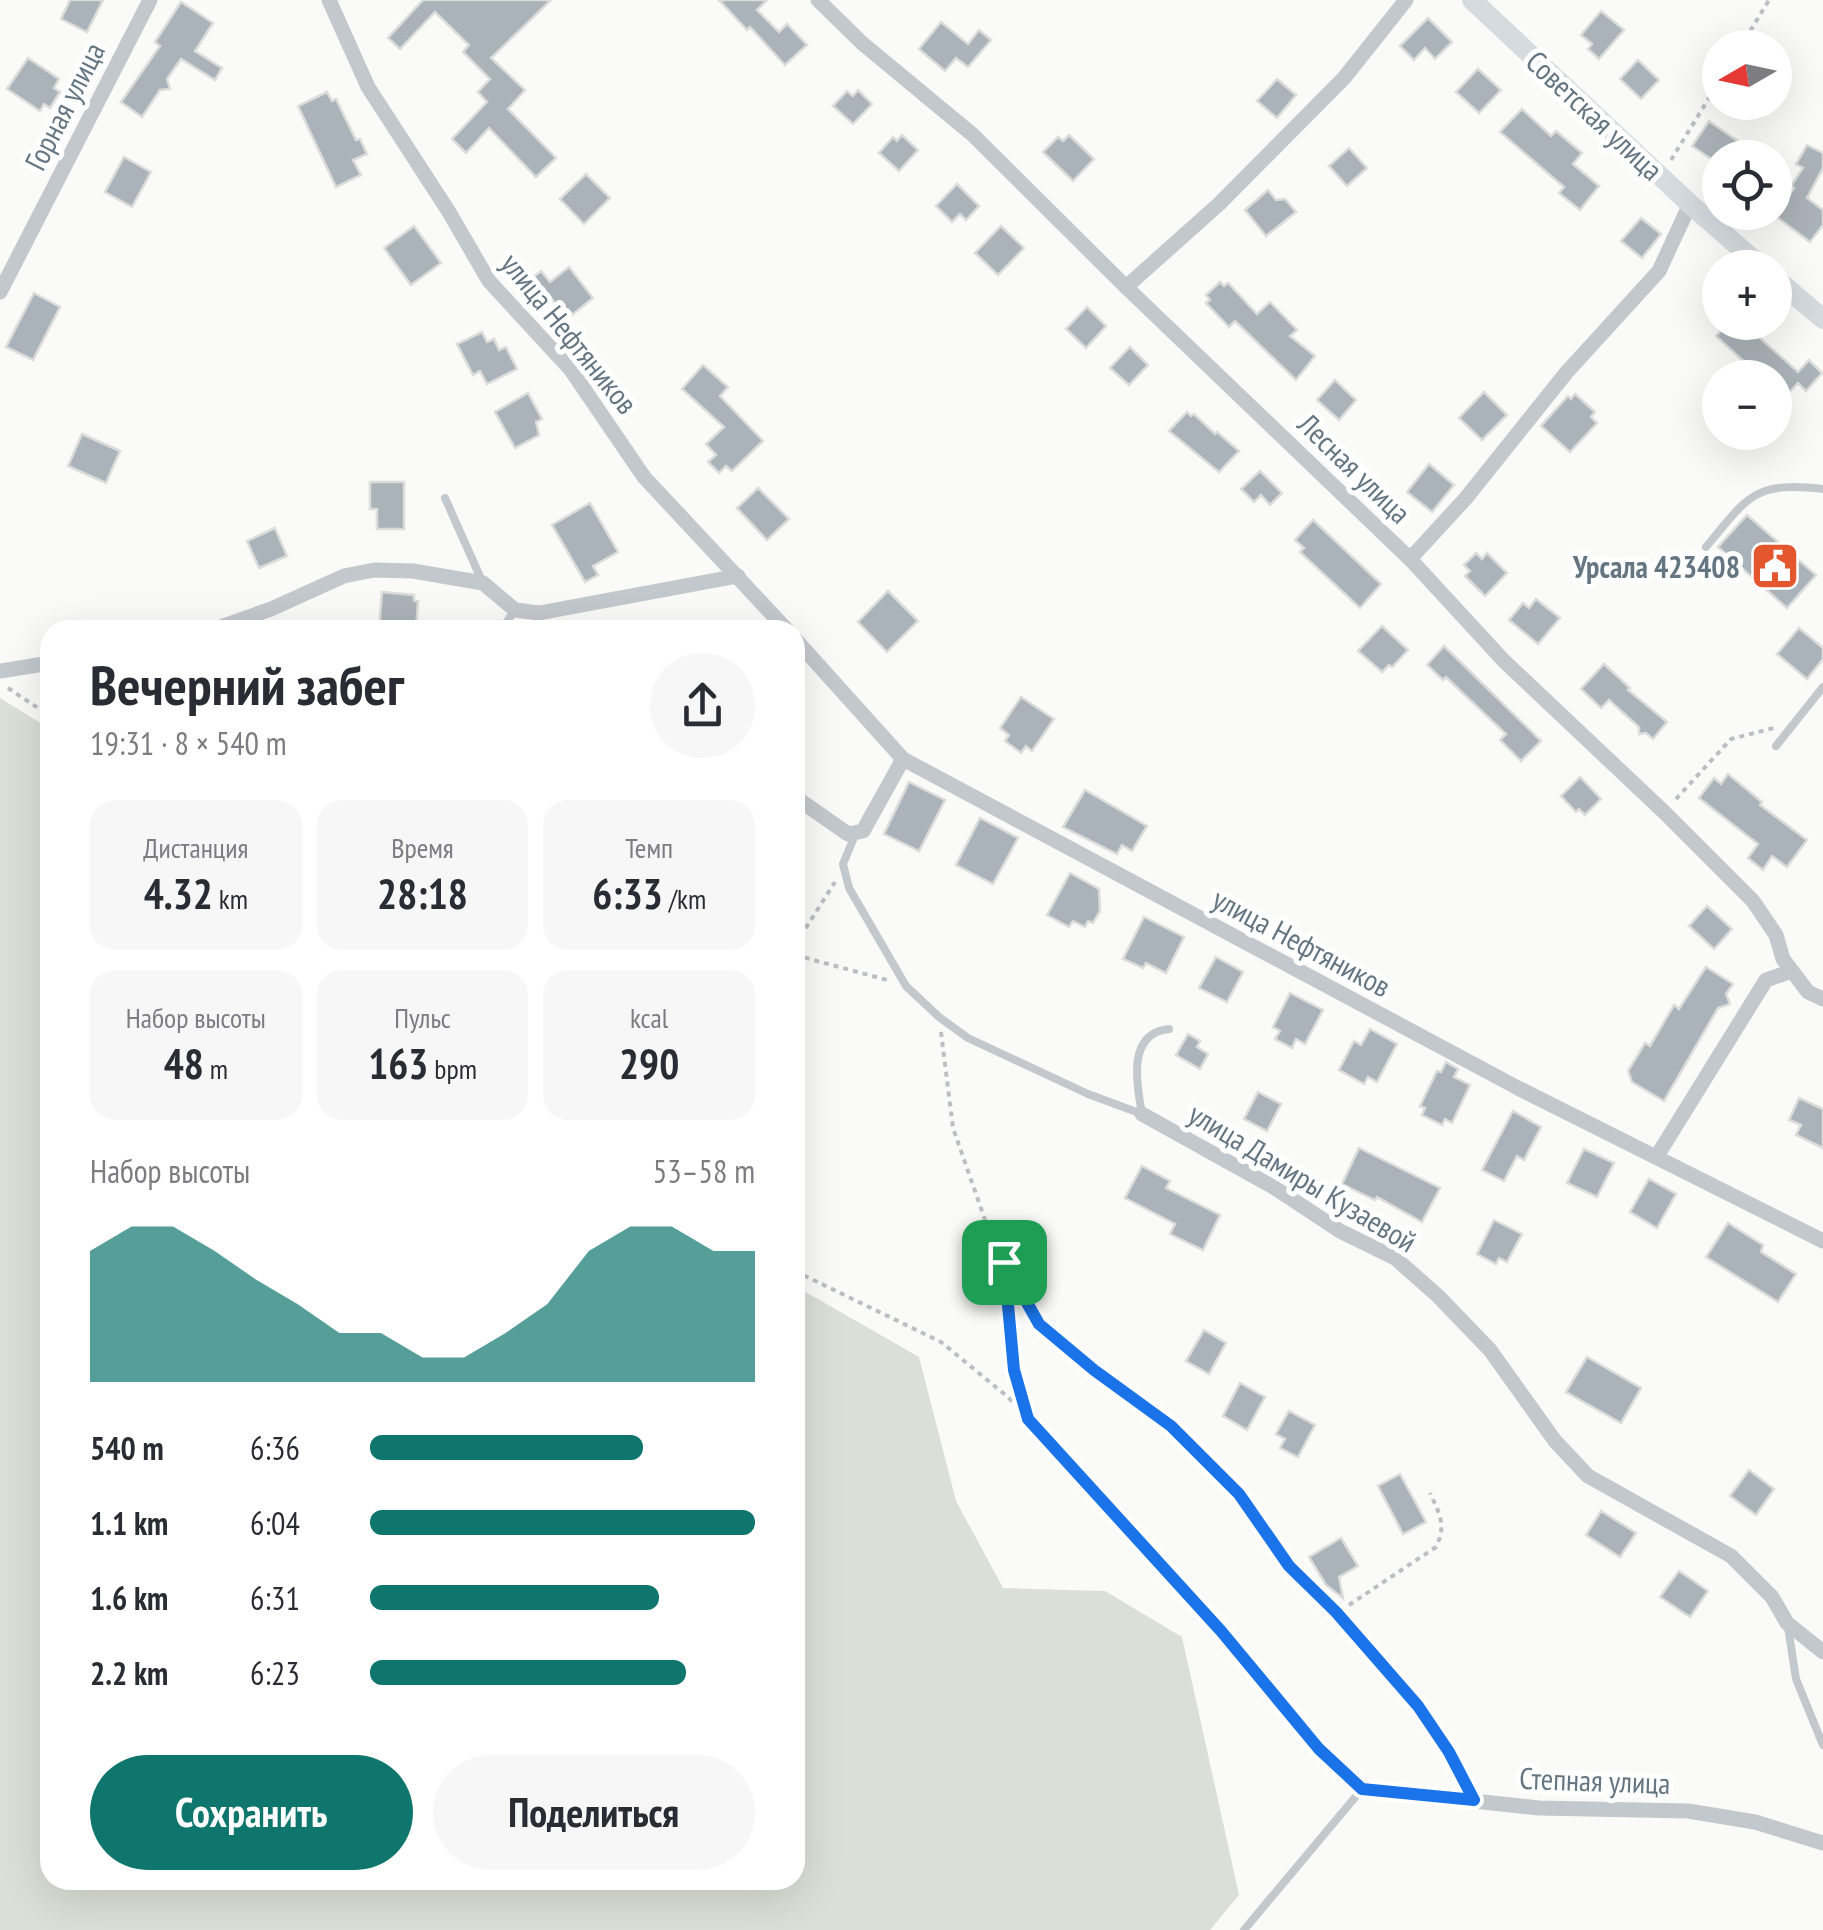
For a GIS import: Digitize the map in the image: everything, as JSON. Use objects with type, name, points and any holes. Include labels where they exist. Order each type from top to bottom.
[{"type":"street","name":"Горная улица","points":[[0,292],[150,0]]},
{"type":"street","name":"улица Нефтяников","points":[[329,0],[368,87],[450,212],[489,281],[572,370],[644,477],[779,620]]},
{"type":"street","name":"Лесная улица","points":[[818,0],[862,44],[974,135],[1410,559],[1504,661],[1753,901],[1776,936],[1783,959],[1808,992],[1823,999]]},
{"type":"street","points":[[1126,287],[1218,204],[1344,78],[1406,0]]},
{"type":"street","name":"Советская улица","points":[[1472,0],[1742,250]]},
{"type":"street","points":[[1410,559],[1466,498],[1566,373],[1659,271],[1690,204]]},
{"type":"street","points":[[1792,293],[1823,319]]},
{"type":"street","points":[[244,620],[344,576],[374,570],[413,570],[483,582],[515,610],[539,613],[738,576]]},
{"type":"street","name":"улица Нефтяников","points":[[805,650],[903,759],[1338,994],[1823,1241]]},
{"type":"street","points":[[0,671],[40,665]]},
{"type":"street","points":[[805,804],[855,835],[862,831],[903,759]]},
{"type":"street","points":[[1657,1156],[1766,980],[1792,971]]},
{"type":"street","name":"улица Дамиры Кузаевой","points":[[1142,1114],[1276,1188],[1340,1231],[1395,1258],[1490,1350],[1555,1441],[1588,1476],[1731,1556],[1772,1597],[1787,1623],[1823,1652]]},
{"type":"street","points":[[1094,1370],[1171,1426],[1239,1494],[1289,1566],[1336,1612],[1418,1706],[1449,1752],[1474,1800]]},
{"type":"street","name":"Степная улица","points":[[1362,1789],[1539,1808],[1688,1811],[1754,1822],[1823,1843]]},
{"type":"lane","points":[[1706,547],[1753,495],[1769,487],[1823,489]]},
{"type":"lane","points":[[445,498],[483,582]]},
{"type":"lane","points":[[505,620],[515,610]]},
{"type":"lane","points":[[1776,746],[1823,687]]},
{"type":"lane","points":[[855,835],[843,864],[849,888],[906,986],[968,1038],[1088,1094],[1142,1114],[1135,1062],[1153,1034],[1169,1029]]},
{"type":"lane","points":[[1787,1623],[1796,1680],[1823,1745]]},
{"type":"lane","points":[[1244,1930],[1362,1789]]},
{"type":"path","points":[[1751,30],[1769,0]]},
{"type":"path","points":[[1660,176],[1702,109]]},
{"type":"path","points":[[0,682],[40,709]]},
{"type":"path","points":[[1664,812],[1731,739],[1794,724]]},
{"type":"path","points":[[805,929],[832,890],[843,864]]},
{"type":"path","points":[[805,959],[906,986]]},
{"type":"path","points":[[939,1017],[953,1128],[992,1237],[1039,1324],[1094,1370]]},
{"type":"path","points":[[1004,1262],[1014,1370],[1028,1419]]},
{"type":"path","points":[[805,1276],[940,1342],[1008,1397],[1221,1631],[1319,1749],[1362,1789]]},
{"type":"path","points":[[1336,1612],[1436,1546],[1443,1520],[1430,1493]]},
{"type":"shaded area","points":[[0,698],[40,723],[40,1890],[805,1890],[805,1292],[919,1357],[956,1501],[1003,1588],[1105,1591],[1182,1637],[1239,1895],[1210,1930],[0,1930]]},
{"type":"building","points":[[70,0],[103,0],[87,32],[61,19]]},
{"type":"building","points":[[423,0],[551,0],[491,58],[525,90],[508,109],[556,158],[536,177],[489,128],[466,153],[452,139],[487,102],[478,92],[490,79],[463,52],[469,45],[435,12],[400,49],[388,38]]},
{"type":"building","points":[[719,0],[767,0],[757,10],[779,32],[787,24],[807,45],[785,65]]},
{"type":"building","points":[[181,2],[213,23],[195,51],[222,68],[215,80],[181,59],[167,79],[170,89],[160,90],[142,117],[121,102],[160,46],[155,42]]},
{"type":"building","points":[[1601,11],[1624,30],[1599,59],[1588,49],[1592,44],[1581,35]]},
{"type":"building","points":[[1428,18],[1452,42],[1435,59],[1425,48],[1414,60],[1400,46]]},
{"type":"building","points":[[941,22],[968,44],[979,30],[991,40],[968,67],[956,58],[945,71],[919,49]]},
{"type":"building","points":[[28,58],[59,79],[54,88],[60,92],[50,108],[44,104],[40,111],[7,89]]},
{"type":"building","points":[[1638,60],[1659,80],[1641,99],[1620,79]]},
{"type":"building","points":[[1478,69],[1501,90],[1479,113],[1456,92]]},
{"type":"building","points":[[1277,79],[1296,95],[1277,118],[1257,101]]},
{"type":"building","points":[[858,90],[872,104],[853,124],[833,106],[847,91],[853,96]]},
{"type":"building","points":[[327,92],[332,101],[336,99],[367,154],[353,160],[361,175],[336,187],[298,106]]},
{"type":"building","points":[[1522,109],[1551,136],[1556,131],[1582,153],[1573,164],[1599,186],[1580,210],[1559,193],[1564,187],[1500,132]]},
{"type":"building","points":[[1709,121],[1736,140],[1702,140],[1702,153],[1692,146]]},
{"type":"building","points":[[902,135],[918,150],[899,171],[879,153],[893,137],[897,141]]},
{"type":"building","points":[[1069,135],[1094,159],[1073,181],[1043,152],[1058,137],[1063,141]]},
{"type":"building","points":[[1807,145],[1823,153],[1823,168],[1807,198],[1823,210],[1823,225],[1810,242],[1792,228],[1792,184],[1803,168],[1796,164]]},
{"type":"building","points":[[1349,148],[1367,168],[1347,186],[1329,166]]},
{"type":"building","points":[[124,157],[151,172],[132,207],[105,192]]},
{"type":"building","points":[[586,174],[610,198],[584,224],[560,199]]},
{"type":"building","points":[[957,184],[979,206],[966,220],[960,214],[952,222],[936,206]]},
{"type":"building","points":[[1268,190],[1276,200],[1285,199],[1296,212],[1266,236],[1245,210]]},
{"type":"building","points":[[1641,218],[1661,234],[1642,258],[1621,241]]},
{"type":"building","points":[[414,226],[441,263],[411,285],[384,248]]},
{"type":"building","points":[[1001,226],[1024,248],[998,275],[975,253]]},
{"type":"building","points":[[569,267],[593,298],[567,319],[544,289],[538,295],[527,282],[541,271],[550,282]]},
{"type":"building","points":[[1220,282],[1224,286],[1228,283],[1257,314],[1270,302],[1297,330],[1290,336],[1315,356],[1296,380],[1235,321],[1229,327],[1206,303],[1210,300],[1206,295]]},
{"type":"building","points":[[34,293],[60,307],[33,360],[6,347]]},
{"type":"building","points":[[1087,307],[1106,326],[1086,348],[1066,329]]},
{"type":"building","points":[[482,332],[487,342],[494,339],[499,350],[506,347],[517,369],[487,384],[480,371],[473,375],[457,344]]},
{"type":"building","points":[[1720,340],[1762,340],[1785,360],[1742,360]]},
{"type":"building","points":[[1130,347],[1148,365],[1129,385],[1110,368]]},
{"type":"building","points":[[1809,360],[1822,373],[1806,391],[1798,383],[1792,389],[1792,367],[1798,372]]},
{"type":"building","points":[[703,365],[728,387],[720,396],[763,441],[732,471],[726,466],[719,473],[708,462],[716,455],[706,444],[724,427],[682,389]]},
{"type":"building","points":[[1335,380],[1356,400],[1339,420],[1317,400]]},
{"type":"building","points":[[1484,392],[1507,415],[1482,440],[1459,418]]},
{"type":"building","points":[[528,393],[542,419],[536,422],[539,435],[515,448],[495,412]]},
{"type":"building","points":[[1575,394],[1595,412],[1591,417],[1597,423],[1570,452],[1541,426],[1568,396],[1571,399]]},
{"type":"building","points":[[1187,412],[1239,451],[1219,472],[1169,431]]},
{"type":"building","points":[[82,434],[120,451],[106,483],[68,466]]},
{"type":"building","points":[[1429,464],[1454,485],[1432,512],[1407,492]]},
{"type":"building","points":[[1260,471],[1282,493],[1270,505],[1261,495],[1254,502],[1241,489]]},
{"type":"building","points":[[370,482],[404,482],[404,529],[377,529],[377,509],[370,509]]},
{"type":"building","points":[[758,488],[789,519],[767,540],[737,508]]},
{"type":"building","points":[[590,503],[618,552],[593,566],[598,575],[585,582],[552,525]]},
{"type":"building","points":[[1747,515],[1816,575],[1787,608],[1718,547]]},
{"type":"building","points":[[1313,520],[1381,584],[1360,608],[1300,552],[1304,548],[1295,540]]},
{"type":"building","points":[[275,528],[287,556],[259,568],[247,541]]},
{"type":"building","points":[[1476,553],[1482,559],[1487,553],[1507,573],[1485,596],[1465,576],[1470,571],[1464,565]]},
{"type":"building","points":[[888,591],[918,621],[887,652],[858,622]]},
{"type":"building","points":[[382,592],[414,595],[414,601],[418,601],[417,620],[380,620]]},
{"type":"building","points":[[1536,599],[1560,618],[1538,644],[1509,620],[1523,603],[1529,608]]},
{"type":"building","points":[[1382,626],[1408,650],[1382,672],[1358,651]]},
{"type":"building","points":[[1799,628],[1823,648],[1823,659],[1807,679],[1777,654]]},
{"type":"building","points":[[1444,646],[1541,741],[1521,761],[1500,740],[1506,734],[1446,677],[1443,680],[1427,665]]},
{"type":"building","points":[[1604,664],[1667,722],[1653,739],[1646,733],[1639,734],[1639,727],[1609,700],[1601,708],[1581,689]]},
{"type":"building","points":[[1021,697],[1054,719],[1032,751],[1026,746],[1021,753],[1005,741],[1009,735],[1000,728]]},
{"type":"building","points":[[1728,774],[1762,802],[1760,805],[1807,840],[1787,867],[1772,856],[1763,870],[1748,858],[1758,844],[1699,798],[1714,778],[1721,784]]},
{"type":"building","points":[[1580,777],[1601,799],[1585,815],[1579,809],[1576,812],[1561,796]]},
{"type":"building","points":[[909,782],[945,800],[919,851],[884,834]]},
{"type":"building","points":[[1085,790],[1147,826],[1132,851],[1122,845],[1117,854],[1063,827]]},
{"type":"building","points":[[980,818],[1018,838],[993,884],[956,865]]},
{"type":"building","points":[[1070,873],[1099,889],[1100,911],[1093,923],[1088,921],[1085,927],[1073,921],[1069,927],[1047,915]]},
{"type":"building","points":[[1707,906],[1732,929],[1714,949],[1689,926]]},
{"type":"building","points":[[1144,917],[1184,937],[1166,973],[1146,963],[1143,968],[1123,959]]},
{"type":"building","points":[[1216,957],[1243,972],[1227,1002],[1199,988]]},
{"type":"building","points":[[1706,967],[1733,984],[1726,994],[1730,1004],[1718,1008],[1664,1101],[1632,1082],[1628,1071],[1645,1043],[1650,1046],[1674,1005],[1679,1009]]},
{"type":"building","points":[[1290,993],[1323,1010],[1305,1044],[1296,1039],[1292,1048],[1275,1039],[1280,1031],[1273,1027]]},
{"type":"building","points":[[1370,1029],[1397,1044],[1377,1082],[1368,1077],[1364,1084],[1339,1070],[1354,1041],[1361,1045]]},
{"type":"building","points":[[1188,1034],[1200,1041],[1197,1047],[1208,1054],[1200,1069],[1176,1055]]},
{"type":"building","points":[[1446,1062],[1458,1069],[1454,1077],[1470,1085],[1452,1123],[1445,1119],[1442,1125],[1422,1115],[1425,1108],[1420,1106],[1437,1071],[1441,1072]]},
{"type":"building","points":[[1258,1092],[1281,1104],[1267,1131],[1244,1119]]},
{"type":"building","points":[[1799,1098],[1823,1109],[1823,1148],[1796,1135],[1801,1125],[1789,1120]]},
{"type":"building","points":[[1513,1111],[1541,1127],[1524,1160],[1517,1156],[1504,1181],[1482,1170]]},
{"type":"building","points":[[1359,1148],[1440,1188],[1422,1222],[1377,1197],[1375,1200],[1342,1184]]},
{"type":"building","points":[[1584,1149],[1614,1163],[1597,1197],[1567,1183]]},
{"type":"building","points":[[1142,1166],[1170,1181],[1166,1188],[1220,1215],[1203,1250],[1170,1234],[1175,1224],[1125,1198]]},
{"type":"building","points":[[1649,1179],[1676,1194],[1657,1228],[1630,1212]]},
{"type":"building","points":[[1494,1220],[1522,1234],[1507,1262],[1499,1258],[1496,1264],[1477,1254]]},
{"type":"building","points":[[1728,1223],[1763,1245],[1761,1252],[1796,1274],[1778,1302],[1706,1257]]},
{"type":"building","points":[[1204,1330],[1226,1343],[1209,1374],[1186,1361]]},
{"type":"building","points":[[1587,1357],[1641,1388],[1621,1423],[1566,1392]]},
{"type":"building","points":[[1240,1383],[1265,1397],[1247,1430],[1223,1416]]},
{"type":"building","points":[[1289,1411],[1315,1425],[1298,1457],[1280,1448],[1285,1439],[1276,1434]]},
{"type":"building","points":[[1749,1470],[1774,1489],[1756,1515],[1730,1496]]},
{"type":"building","points":[[1400,1474],[1426,1522],[1403,1534],[1378,1486]]},
{"type":"building","points":[[1601,1511],[1636,1533],[1620,1557],[1586,1535]]},
{"type":"building","points":[[1341,1538],[1358,1566],[1339,1577],[1343,1598],[1326,1585],[1309,1557]]},
{"type":"building","points":[[1679,1571],[1708,1591],[1690,1617],[1660,1597]]},
{"type":"place","name":"Урсала 423408","points":[[1775,566]]},
{"type":"route","points":[[1004,1262],[1039,1324],[1171,1426],[1239,1494],[1289,1566],[1336,1612],[1418,1706],[1449,1752],[1474,1800],[1362,1789],[1319,1749],[1221,1631],[1028,1419],[1014,1370],[1004,1262]]}]
